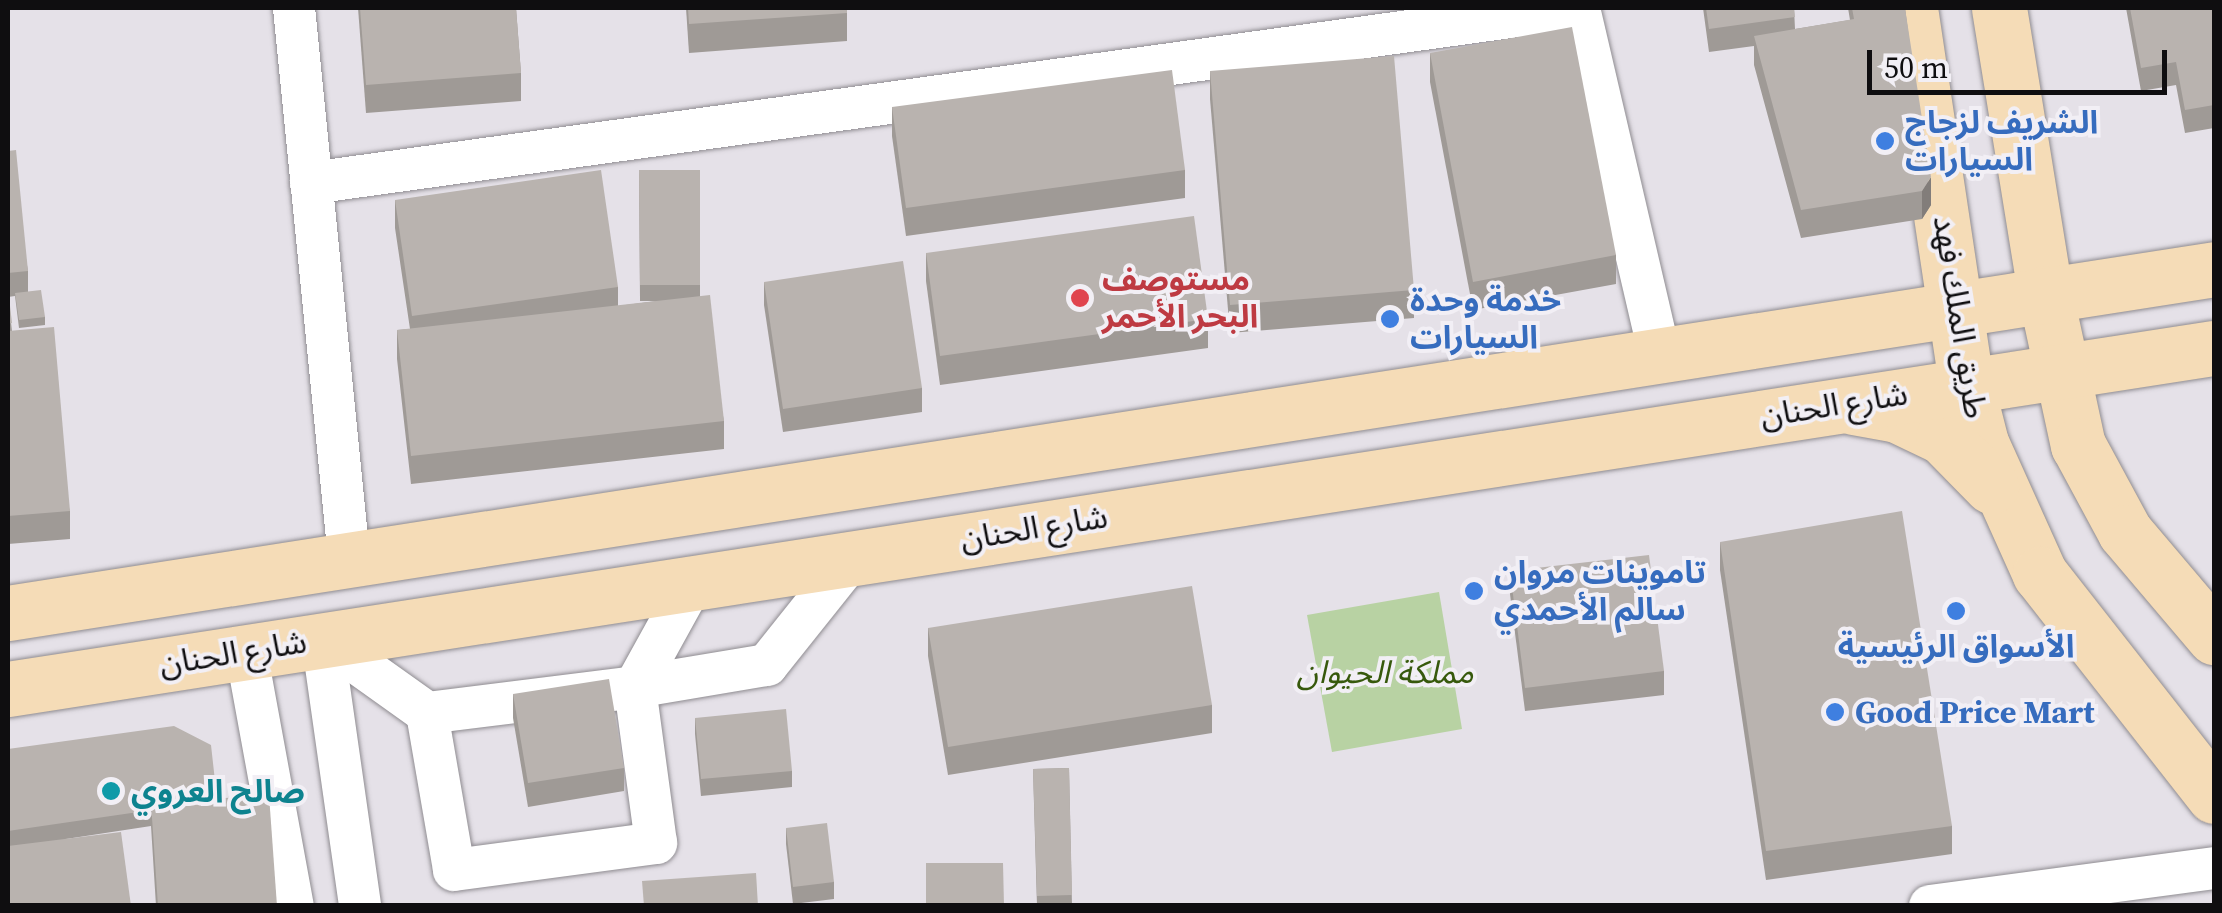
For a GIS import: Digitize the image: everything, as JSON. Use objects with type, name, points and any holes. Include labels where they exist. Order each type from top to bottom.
[{"type":"main road","name":"طريق الملك فهد","points":[[1910,8],[1966,384],[2006,508],[2040,574],[2214,796]]},
{"type":"main road","points":[[1999,8],[2045,293],[2060,370],[2087,465],[2125,532],[2214,636]]},
{"type":"main road","points":[[2026,173],[2056,228],[2079,250],[2114,264],[2195,271]]},
{"type":"main road","points":[[1870,319],[1922,279],[1942,209]]},
{"type":"main road","points":[[8,613],[1659,351],[2195,271]]},
{"type":"main road","name":"شارع الحنان","points":[[8,689],[2214,348]]},
{"type":"main road","points":[[2087,465],[2106,396],[2119,378],[2155,357]]},
{"type":"main road","points":[[1836,404],[1897,415],[1942,437],[1974,461],[2006,508]]},
{"type":"street","points":[[294,8],[349,558]]},
{"type":"street","points":[[312,183],[1578,8],[1659,351]]},
{"type":"street","points":[[322,638],[427,713],[634,687],[767,664],[854,556]]},
{"type":"street","points":[[427,713],[454,870],[656,843],[634,687],[694,580]]},
{"type":"street","points":[[322,638],[360,906]]},
{"type":"street","points":[[246,651],[293,906]]},
{"type":"street","points":[[1930,906],[2214,868]]},
{"type":"green space","name":"مملكة الحيوان","points":[[1439,592],[1462,729],[1332,752],[1307,615]]},
{"type":"building","points":[[360,8],[516,8],[521,73],[366,85]]},
{"type":"building","points":[[688,8],[847,8],[847,13],[689,24]]},
{"type":"building","points":[[1706,8],[1794,8],[1795,17],[1709,29]]},
{"type":"building","points":[[1852,8],[1905,8],[1931,177],[1922,191],[1801,210],[1754,36],[1854,19]]},
{"type":"building","points":[[2130,8],[2214,8],[2214,105],[2185,110],[2176,62],[2141,68]]},
{"type":"building","points":[[1572,27],[1616,255],[1473,282],[1430,53]]},
{"type":"building","points":[[1394,56],[1414,290],[1230,305],[1210,71]]},
{"type":"building","points":[[1172,70],[1185,170],[906,208],[892,107]]},
{"type":"building","points":[[16,150],[28,271],[8,273],[8,151]]},
{"type":"building","points":[[601,170],[618,287],[412,316],[395,200]]},
{"type":"building","points":[[639,170],[700,170],[700,285],[640,285]]},
{"type":"building","points":[[1194,216],[1208,319],[940,356],[926,253]]},
{"type":"building","points":[[903,261],[922,388],[783,409],[764,282]]},
{"type":"building","points":[[41,290],[45,317],[19,320],[15,293]]},
{"type":"building","points":[[710,295],[724,421],[411,456],[397,330]]},
{"type":"building","points":[[8,297],[12,323],[8,324]]},
{"type":"building","points":[[54,327],[70,511],[8,516],[8,331]]},
{"type":"building","name":"Good Price Mart","points":[[1902,511],[1952,826],[1766,851],[1720,542]]},
{"type":"building","points":[[1649,555],[1664,671],[1525,688],[1510,571]]},
{"type":"building","points":[[1192,586],[1212,705],[948,747],[928,628]]},
{"type":"building","points":[[609,679],[624,768],[528,783],[513,694]]},
{"type":"building","points":[[786,709],[792,771],[701,779],[695,718]]},
{"type":"building","name":"صالح العروي","points":[[174,726],[211,745],[217,799],[151,803],[152,810],[8,831],[8,749]]},
{"type":"building","points":[[1069,768],[1072,895],[1037,896],[1033,769]]},
{"type":"building","points":[[269,795],[277,906],[158,906],[151,803]]},
{"type":"building","points":[[827,823],[834,882],[793,887],[786,828]]},
{"type":"building","points":[[121,832],[131,906],[8,906],[8,846]]},
{"type":"building","points":[[926,863],[1003,863],[1004,906],[926,906]]},
{"type":"building","points":[[756,873],[758,906],[644,906],[642,881]]},
{"type":"place","name":"الشريف لزجاج السيارات","points":[[1885,141]]},
{"type":"place","name":"مستوصف البحر الأحمر","points":[[1080,298]]},
{"type":"place","name":"خدمة وحدة السيارات","points":[[1390,319]]},
{"type":"place","name":"تاموينات مروان سالم الأحمدي","points":[[1474,591]]},
{"type":"place","name":"الأسواق الرئيسية","points":[[1956,611]]},
{"type":"place","name":"Good Price Mart","points":[[1835,712]]},
{"type":"place","name":"صالح العروي","points":[[111,791]]}]
